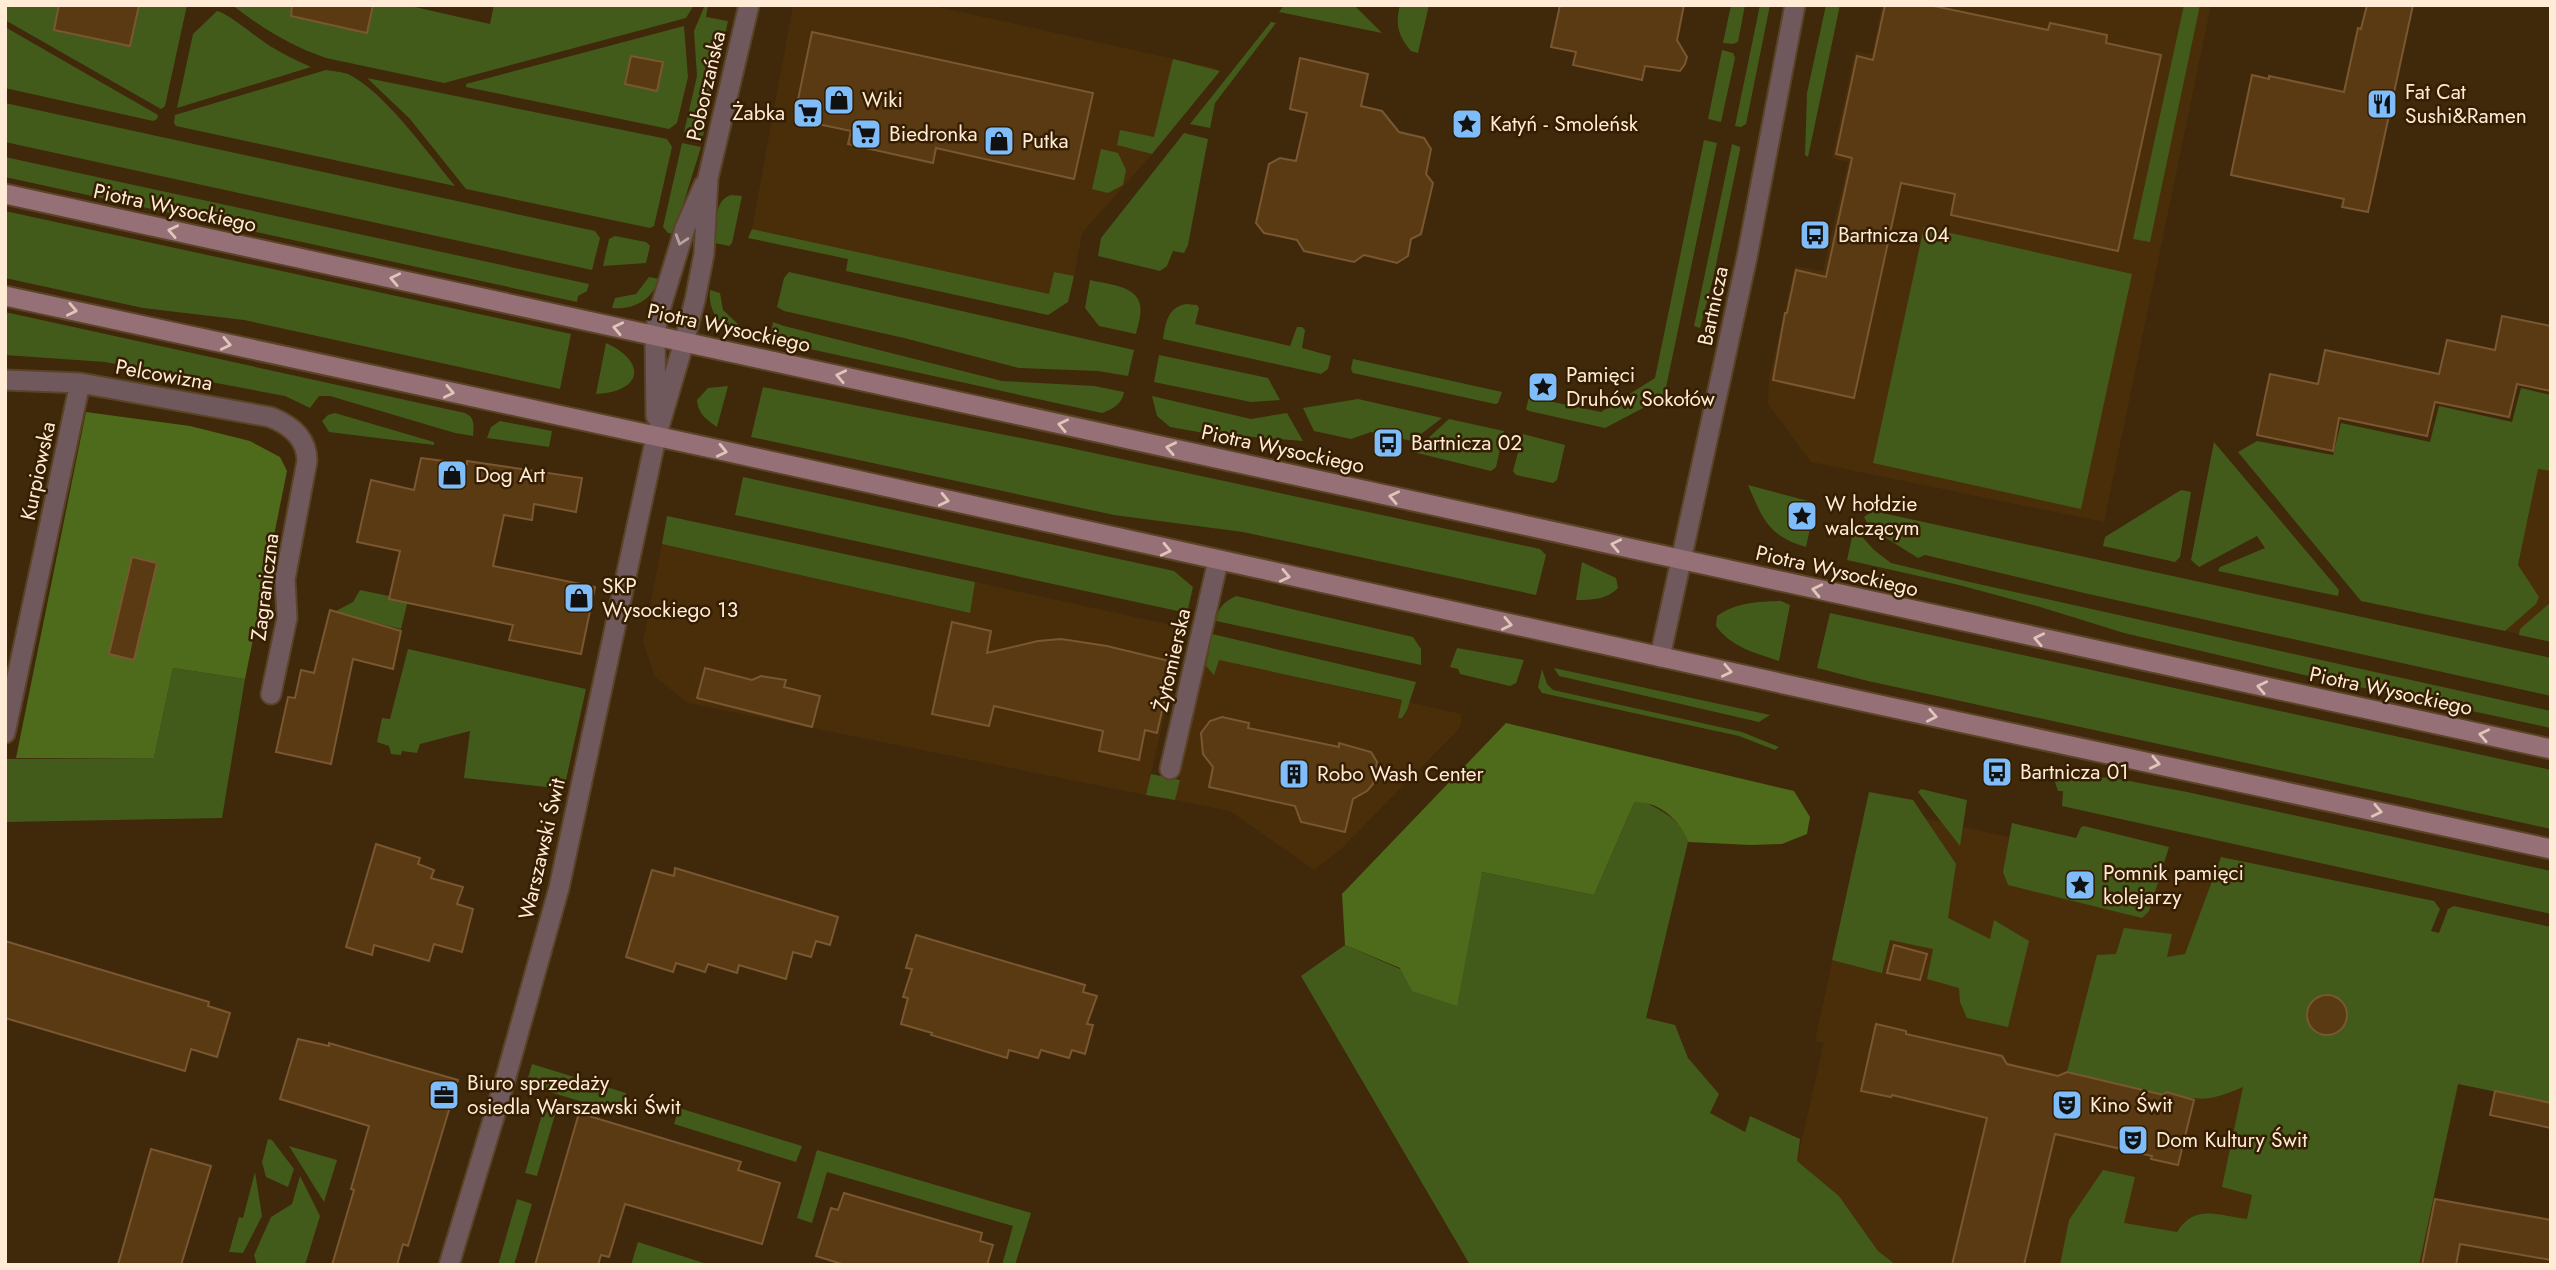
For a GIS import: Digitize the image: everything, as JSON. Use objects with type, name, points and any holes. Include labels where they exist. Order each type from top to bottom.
[{"type":"main road","name":"Piotra Wysockiego","points":[[5,194],[2551,749]]},
{"type":"main road","points":[[5,296],[2551,849]]},
{"type":"street","name":"Poborzańska","points":[[656,437],[684,342],[704,254],[708,178],[749,5]]},
{"type":"street","name":"Bartnicza","points":[[1661,657],[1747,257],[1795,5]]},
{"type":"street","name":"Poborzańska","points":[[656,437],[655,336],[658,316],[681,238],[708,178]]},
{"type":"street","name":"Pelcowizna","points":[[5,380],[80,383],[270,417],[290,427],[304,443]]},
{"type":"street","name":"Kurpiowska","points":[[5,733],[80,383]]},
{"type":"street","name":"Warszawski Świt","points":[[449,1265],[504,1084],[559,888],[656,437]]},
{"type":"street","name":"Zagraniczna","points":[[271,694],[287,618],[285,579],[306,471],[307,453],[304,443]]},
{"type":"street","name":"Żytomierska","points":[[1170,769],[1218,561]]},
{"type":"shaded area","points":[[793,5],[929,5],[1220,71],[1082,233],[1074,276],[1054,272],[1050,295],[752,229]]},
{"type":"shaded area","points":[[1882,5],[2211,5],[2104,522],[1811,462],[1768,404],[1769,378],[1795,266],[1823,271],[1848,162],[1832,158],[1855,51],[1872,54]]},
{"type":"shaded area","points":[[2538,468],[2551,471],[2551,642],[2505,631],[2536,604],[2518,565]]},
{"type":"shaded area","points":[[662,544],[969,613],[975,582],[1185,628],[1146,795],[688,703],[655,677],[643,642]]},
{"type":"shaded area","points":[[1206,657],[1461,714],[1461,724],[1341,849],[1314,870],[1230,811],[1175,800]]},
{"type":"shaded area","points":[[1866,805],[2551,959],[2495,1091],[2459,1084],[2433,1198],[2551,1220],[2551,1265],[1896,1265],[1878,1251],[1839,1196],[1797,1161],[1824,1042],[1815,1041]]},
{"type":"green space","points":[[5,5],[59,5],[54,30],[130,46],[135,12],[139,5],[187,5],[165,106],[161,109],[5,20]]},
{"type":"green space","points":[[232,5],[292,5],[290,16],[367,33],[373,5],[406,5],[490,24],[494,5],[694,5],[686,18],[444,83],[326,58],[277,36]]},
{"type":"green space","points":[[705,5],[708,5],[706,17],[728,21],[703,136],[684,132],[697,76],[694,31]]},
{"type":"green space","points":[[1284,5],[1354,5],[1382,33],[1279,12]]},
{"type":"green space","points":[[1400,5],[1429,5],[1418,53],[1411,51],[1400,35]]},
{"type":"green space","points":[[1731,5],[1745,5],[1738,42],[1733,44],[1723,43]]},
{"type":"green space","points":[[1760,5],[1770,5],[1746,124],[1735,126]]},
{"type":"green space","points":[[1826,5],[1840,5],[1808,157],[1805,155],[1807,93]]},
{"type":"green space","points":[[2184,5],[2200,5],[2150,242],[2133,239]]},
{"type":"green space","points":[[217,11],[275,49],[311,67],[177,108],[193,34]]},
{"type":"green space","points":[[1271,22],[1276,23],[1215,103],[1210,128],[1190,124]]},
{"type":"green space","points":[[684,26],[688,77],[677,123],[669,129],[466,87],[466,84]]},
{"type":"green space","points":[[5,27],[158,115],[157,119],[153,121],[5,88]]},
{"type":"green space","points":[[1722,50],[1733,53],[1735,58],[1721,122],[1708,119]]},
{"type":"green space","points":[[1173,59],[1220,71],[1152,154],[1117,145],[1120,130],[1154,137]]},
{"type":"green space","points":[[326,70],[348,74],[376,94],[455,186],[176,126],[174,123],[175,115]]},
{"type":"green space","points":[[367,78],[667,139],[672,147],[654,226],[650,228],[466,189],[410,119]]},
{"type":"green space","points":[[5,103],[595,231],[600,238],[592,270],[5,142]]},
{"type":"green space","points":[[1184,133],[1208,139],[1188,245],[1184,253],[1173,251],[1167,266],[1160,271],[1098,256],[1101,238]]},
{"type":"green space","points":[[1704,140],[1717,143],[1664,397],[1605,428],[1529,411],[1526,409],[1529,397],[1601,412],[1655,378]]},
{"type":"green space","points":[[682,143],[701,147],[674,234],[668,233],[663,227]]},
{"type":"green space","points":[[1732,144],[1740,147],[1740,150],[1700,328],[1694,326]]},
{"type":"green space","points":[[1101,149],[1118,153],[1126,170],[1123,185],[1108,193],[1092,189]]},
{"type":"green space","points":[[5,157],[589,284],[587,291],[578,296],[577,302],[5,177]]},
{"type":"green space","points":[[731,195],[742,196],[732,243],[729,246],[715,243],[715,229],[718,208],[725,198]]},
{"type":"green space","points":[[5,211],[571,334],[560,389],[244,320],[143,308],[5,278]]},
{"type":"green space","points":[[1924,227],[2132,274],[2081,509],[1873,463]]},
{"type":"green space","points":[[752,229],[1049,294],[1054,272],[1074,276],[1068,302],[1048,315],[846,271],[848,259],[748,238]]},
{"type":"green space","points":[[615,236],[646,242],[650,246],[646,263],[603,266],[609,239]]},
{"type":"green space","points":[[789,272],[1134,350],[1128,376],[1098,371],[1019,368],[784,311],[777,307],[784,278]]},
{"type":"green space","points":[[649,277],[659,279],[647,298],[628,307],[612,308],[615,298],[636,294]]},
{"type":"green space","points":[[1090,280],[1120,286],[1138,298],[1140,312],[1136,334],[1099,326],[1085,308]]},
{"type":"green space","points":[[710,290],[720,293],[723,310],[739,325],[737,336],[716,317]]},
{"type":"green space","points":[[1186,304],[1197,305],[1199,308],[1195,324],[1290,346],[1297,327],[1302,327],[1305,330],[1302,348],[1331,356],[1328,369],[1321,374],[1163,339],[1171,312]]},
{"type":"green space","points":[[5,312],[465,413],[472,419],[473,436],[330,396],[319,396],[310,408],[285,396],[105,362],[5,355]]},
{"type":"green space","points":[[773,322],[1002,381],[1094,386],[1124,392],[1116,406],[1102,413],[778,342],[770,339]]},
{"type":"green space","points":[[606,343],[629,359],[634,375],[623,388],[596,394]]},
{"type":"green space","points":[[1159,355],[1268,378],[1280,400],[1251,402],[1154,382]]},
{"type":"green space","points":[[1353,359],[1502,392],[1495,404],[1353,373]]},
{"type":"green space","points":[[728,386],[717,427],[701,413],[697,400],[708,388]]},
{"type":"green space","points":[[763,387],[1061,446],[1540,549],[1546,555],[1536,595],[1243,532],[1114,515],[751,437]]},
{"type":"green space","points":[[2521,388],[2551,395],[2551,471],[2538,469],[2518,565],[2539,597],[2536,604],[2505,631],[2361,601],[2238,452],[2257,441],[2333,455],[2341,423],[2430,442],[2439,406],[2512,422]]},
{"type":"green space","points":[[1152,396],[1251,419],[1287,413],[1303,441],[1204,433],[1170,427],[1157,416]]},
{"type":"green space","points":[[1358,399],[1442,418],[1412,441],[1371,432],[1351,439],[1314,431],[1303,408]]},
{"type":"green space","points":[[86,412],[190,426],[250,441],[280,457],[287,471],[245,679],[173,668],[154,758],[16,758]]},
{"type":"green space","points":[[335,413],[434,442],[434,445],[329,432],[322,421]]},
{"type":"green space","points":[[1449,419],[1504,431],[1496,467],[1491,471],[1413,452]]},
{"type":"green space","points":[[500,421],[552,431],[549,447],[487,438],[491,427]]},
{"type":"green space","points":[[1523,434],[1565,445],[1557,480],[1553,483],[1516,475],[1513,471]]},
{"type":"green space","points":[[2214,442],[2339,590],[2338,596],[2218,571],[2220,567],[2265,548],[2257,536],[2199,567],[2191,560]]},
{"type":"green space","points":[[743,477],[1174,571],[1193,587],[1187,613],[735,515]]},
{"type":"green space","points":[[1748,485],[1808,501],[1811,506],[1809,514],[1799,512],[1799,521],[1811,524],[1806,547],[1783,538],[1768,525]]},
{"type":"green space","points":[[2181,490],[2191,492],[2180,557],[2175,562],[2103,546],[2105,537]]},
{"type":"green space","points":[[1873,511],[2551,658],[2551,696],[2084,593],[1925,555],[1918,558],[1870,528],[1864,517]]},
{"type":"green space","points":[[667,516],[975,582],[970,613],[662,544]]},
{"type":"green space","points":[[1854,528],[1874,550],[1891,563],[2551,711],[2551,728],[2124,633],[1959,585],[1847,560]]},
{"type":"green space","points":[[1582,562],[1616,578],[1618,588],[1604,597],[1576,600]]},
{"type":"green space","points":[[360,590],[408,600],[401,629],[334,612],[353,602]]},
{"type":"green space","points":[[1236,596],[1413,637],[1421,649],[1421,665],[1216,621],[1222,606]]},
{"type":"green space","points":[[1781,601],[1790,605],[1779,661],[1736,644],[1716,626],[1717,616],[1732,608],[1755,602]]},
{"type":"green space","points":[[2551,602],[2551,642],[2519,635],[2520,629]]},
{"type":"green space","points":[[1830,613],[2551,770],[2551,829],[1817,668]]},
{"type":"green space","points":[[1212,634],[1416,682],[1407,710],[1402,718],[1398,718],[1402,700],[1219,660],[1214,675],[1206,666]]},
{"type":"green space","points":[[1457,648],[1524,660],[1516,683],[1510,686],[1460,674],[1458,669],[1450,667]]},
{"type":"green space","points":[[408,649],[586,689],[564,789],[464,778],[470,731],[420,744],[417,753],[402,751],[401,755],[391,754],[389,746],[377,742],[382,718],[390,719]]},
{"type":"green space","points":[[173,668],[245,679],[222,818],[5,822],[5,759],[154,758]]},
{"type":"green space","points":[[1554,668],[1770,715],[1759,722],[1559,676]]},
{"type":"green space","points":[[1542,669],[1547,684],[1553,690],[1742,732],[1779,747],[1775,750],[1739,736],[1542,693],[1538,687]]},
{"type":"green space","points":[[1506,723],[1794,791],[1810,817],[1807,834],[1782,844],[1688,842],[1680,826],[1667,813],[1651,804],[1634,803],[1594,895],[1482,872],[1457,1006],[1412,991],[1400,968],[1345,945],[1342,894]]},
{"type":"green space","points":[[1151,774],[1180,780],[1175,800],[1146,795]]},
{"type":"green space","points":[[2061,774],[2092,779],[2108,777],[2187,792],[2551,871],[2551,914],[2062,806],[2063,791],[2058,791],[2053,776]]},
{"type":"green space","points":[[1921,789],[1967,800],[1960,846],[1918,792]]},
{"type":"green space","points":[[1869,792],[1913,800],[1956,864],[1948,918],[1990,939],[1994,920],[2029,941],[2008,1027],[1967,1018],[1960,1002],[1959,988],[1927,979],[1933,949],[1890,940],[1882,973],[1832,960]]},
{"type":"green space","points":[[1643,801],[1676,822],[1688,842],[1646,1018],[1675,1025],[1688,1058],[1719,1094],[1710,1113],[1745,1132],[1750,1116],[1800,1139],[1797,1161],[1839,1196],[1878,1251],[1896,1265],[1470,1265],[1301,976],[1345,945],[1400,969],[1482,872],[1594,895],[1634,803]]},
{"type":"green space","points":[[2012,823],[2076,838],[2084,826],[2169,847],[2149,911],[2142,918],[2008,885],[2003,872]]},
{"type":"green space","points":[[2221,857],[2434,901],[2440,909],[2431,931],[2439,933],[2448,909],[2454,906],[2551,927],[2551,1103],[2458,1084],[2419,1265],[2060,1265],[2069,1220],[2103,1170],[2135,1177],[2124,1223],[2177,1232],[2184,1223],[2200,1214],[2247,1219],[2252,1195],[2222,1187],[2243,1087],[2222,1095],[2197,1099],[2166,1092],[2164,1095],[2067,1072],[2097,955],[2116,954],[2124,928],[2172,934],[2167,957],[2185,954]]},
{"type":"green space","points":[[532,1064],[626,1093],[620,1113],[526,1085]]},
{"type":"green space","points":[[545,1104],[557,1108],[537,1176],[525,1173]]},
{"type":"green space","points":[[679,1108],[802,1146],[796,1162],[674,1124]]},
{"type":"green space","points":[[268,1139],[272,1140],[294,1169],[288,1187],[266,1177],[262,1162]]},
{"type":"green space","points":[[289,1146],[337,1160],[324,1202]]},
{"type":"green space","points":[[817,1150],[1031,1213],[1015,1265],[1002,1265],[1013,1226],[827,1172],[812,1223],[797,1218]]},
{"type":"green space","points":[[255,1172],[262,1216],[243,1253],[229,1252],[239,1217],[243,1218]]},
{"type":"green space","points":[[300,1176],[320,1216],[305,1265],[257,1265],[254,1255],[271,1217],[292,1204]]},
{"type":"green space","points":[[517,1199],[532,1204],[514,1265],[498,1265]]},
{"type":"green space","points":[[638,1242],[710,1265],[631,1265]]},
{"type":"building","points":[[59,5],[139,5],[130,46],[54,30]]},
{"type":"building","points":[[292,5],[373,5],[367,33],[291,16]]},
{"type":"building","points":[[1560,5],[1684,5],[1677,40],[1687,57],[1685,64],[1680,71],[1645,66],[1642,80],[1573,65],[1576,52],[1551,47]]},
{"type":"building","points":[[1885,5],[1929,5],[2048,30],[2050,23],[2107,35],[2106,43],[2161,55],[2118,251],[1951,215],[1955,194],[1901,183],[1854,398],[1773,380],[1796,270],[1826,277],[1852,158],[1836,154],[1857,56],[1873,60]]},
{"type":"building","points":[[2367,5],[2413,5],[2368,212],[2342,207],[2344,199],[2231,175],[2252,75],[2269,79],[2269,76],[2344,92],[2358,28],[2361,29]]},
{"type":"building","points":[[812,32],[1093,93],[1074,179],[936,148],[933,163],[848,144],[851,131],[794,119]]},
{"type":"building","points":[[631,56],[663,62],[657,91],[625,84]]},
{"type":"building","points":[[1300,58],[1368,74],[1361,106],[1382,111],[1399,132],[1424,138],[1431,149],[1426,174],[1433,183],[1421,234],[1411,239],[1408,256],[1397,263],[1364,255],[1354,262],[1304,251],[1297,240],[1264,233],[1256,223],[1269,164],[1280,158],[1296,161],[1307,113],[1290,109]]},
{"type":"building","points":[[2502,316],[2551,326],[2551,391],[2517,384],[2509,417],[2435,402],[2427,436],[2339,418],[2333,451],[2257,435],[2270,374],[2318,384],[2325,350],[2439,374],[2447,340],[2495,350]]},
{"type":"building","points":[[421,458],[467,464],[467,461],[582,478],[576,512],[534,504],[532,520],[504,515],[493,566],[595,587],[581,654],[509,640],[513,625],[389,599],[400,551],[357,542],[371,480],[414,490]]},
{"type":"building","points":[[132,557],[157,563],[134,660],[109,654]]},
{"type":"building","points":[[330,610],[401,631],[393,669],[353,659],[331,764],[276,752],[288,697],[295,698],[301,670],[314,673]]},
{"type":"building","points":[[952,622],[991,631],[987,653],[1038,641],[1061,639],[1107,646],[1173,662],[1157,733],[1145,730],[1139,760],[1099,751],[1103,731],[994,706],[989,726],[932,714]]},
{"type":"building","points":[[705,668],[752,680],[761,676],[786,680],[784,687],[820,696],[812,727],[697,698]]},
{"type":"building","name":"Robo Wash Center","points":[[1222,717],[1249,723],[1248,728],[1339,747],[1339,743],[1371,752],[1377,762],[1373,784],[1353,799],[1345,832],[1301,822],[1295,806],[1209,787],[1213,767],[1203,754],[1201,733],[1210,721]]},
{"type":"building","points":[[376,844],[420,858],[418,864],[434,870],[431,878],[463,887],[457,904],[473,909],[462,952],[434,944],[429,961],[374,945],[372,955],[346,947]]},
{"type":"building","points":[[675,868],[838,917],[830,945],[816,941],[811,957],[793,952],[786,979],[739,965],[737,973],[708,964],[705,972],[676,963],[673,972],[626,957],[652,870],[674,876]]},
{"type":"building","points":[[916,935],[1085,985],[1083,992],[1097,996],[1087,1024],[1093,1025],[1085,1054],[1072,1050],[1069,1058],[1041,1050],[1038,1058],[1009,1050],[1007,1058],[901,1024],[908,998],[903,997],[912,969],[906,968]]},
{"type":"building","points":[[5,941],[209,1002],[208,1006],[230,1013],[217,1057],[191,1049],[185,1071],[5,1018]]},
{"type":"building","points":[[1894,945],[1927,954],[1920,980],[1887,973]]},
{"type":"building","points":[[2327,995],[2335,996],[2341,1001],[2346,1007],[2346,1023],[2341,1029],[2335,1034],[2327,1035],[2319,1034],[2313,1029],[2308,1023],[2307,1015],[2308,1007],[2313,1001],[2319,996]]},
{"type":"building","name":"Dom Kultury Świt","points":[[1876,1024],[1906,1031],[1906,1034],[2002,1056],[2007,1064],[2058,1076],[2067,1072],[2194,1100],[2178,1165],[2151,1159],[2152,1156],[2055,1134],[2024,1265],[1952,1265],[1987,1118],[1892,1095],[1891,1097],[1861,1091]]},
{"type":"building","points":[[298,1039],[329,1046],[329,1043],[458,1080],[408,1246],[403,1244],[397,1265],[332,1265],[369,1126],[280,1099]]},
{"type":"building","points":[[2495,1091],[2551,1103],[2551,1128],[2490,1115]]},
{"type":"building","points":[[579,1113],[741,1162],[738,1170],[780,1183],[762,1244],[625,1204],[609,1257],[601,1255],[598,1265],[535,1265]]},
{"type":"building","points":[[151,1149],[211,1166],[181,1265],[118,1265]]},
{"type":"building","points":[[844,1193],[982,1233],[980,1241],[993,1245],[987,1265],[845,1265],[816,1256],[831,1208],[838,1210]]},
{"type":"building","points":[[2435,1199],[2551,1220],[2551,1260],[2460,1244],[2456,1265],[2422,1265]]},
{"type":"place","name":"Wiki","points":[[839,100]]},
{"type":"place","name":"Fat Cat Sushi&Ramen","points":[[2382,104]]},
{"type":"place","name":"Żabka","points":[[808,113]]},
{"type":"place","name":"Katyń - Smoleńsk","points":[[1467,124]]},
{"type":"place","name":"Biedronka","points":[[866,134]]},
{"type":"place","name":"Putka","points":[[999,141]]},
{"type":"place","name":"Bartnicza 04","points":[[1815,235]]},
{"type":"place","name":"Pamięci Druhów Sokołów","points":[[1543,387]]},
{"type":"place","name":"Bartnicza 02","points":[[1388,443]]},
{"type":"place","name":"Dog Art","points":[[452,475]]},
{"type":"place","name":"W hołdzie walczącym","points":[[1802,516]]},
{"type":"place","name":"SKP Wysockiego 13","points":[[579,598]]},
{"type":"place","name":"Bartnicza 01","points":[[1997,772]]},
{"type":"place","name":"Robo Wash Center","points":[[1294,774]]},
{"type":"place","name":"Pomnik pamięci kolejarzy","points":[[2080,885]]},
{"type":"place","name":"Biuro sprzedaży osiedla Warszawski Świt","points":[[444,1095]]},
{"type":"place","name":"Kino Świt","points":[[2067,1105]]},
{"type":"place","name":"Dom Kultury Świt","points":[[2133,1140]]}]
